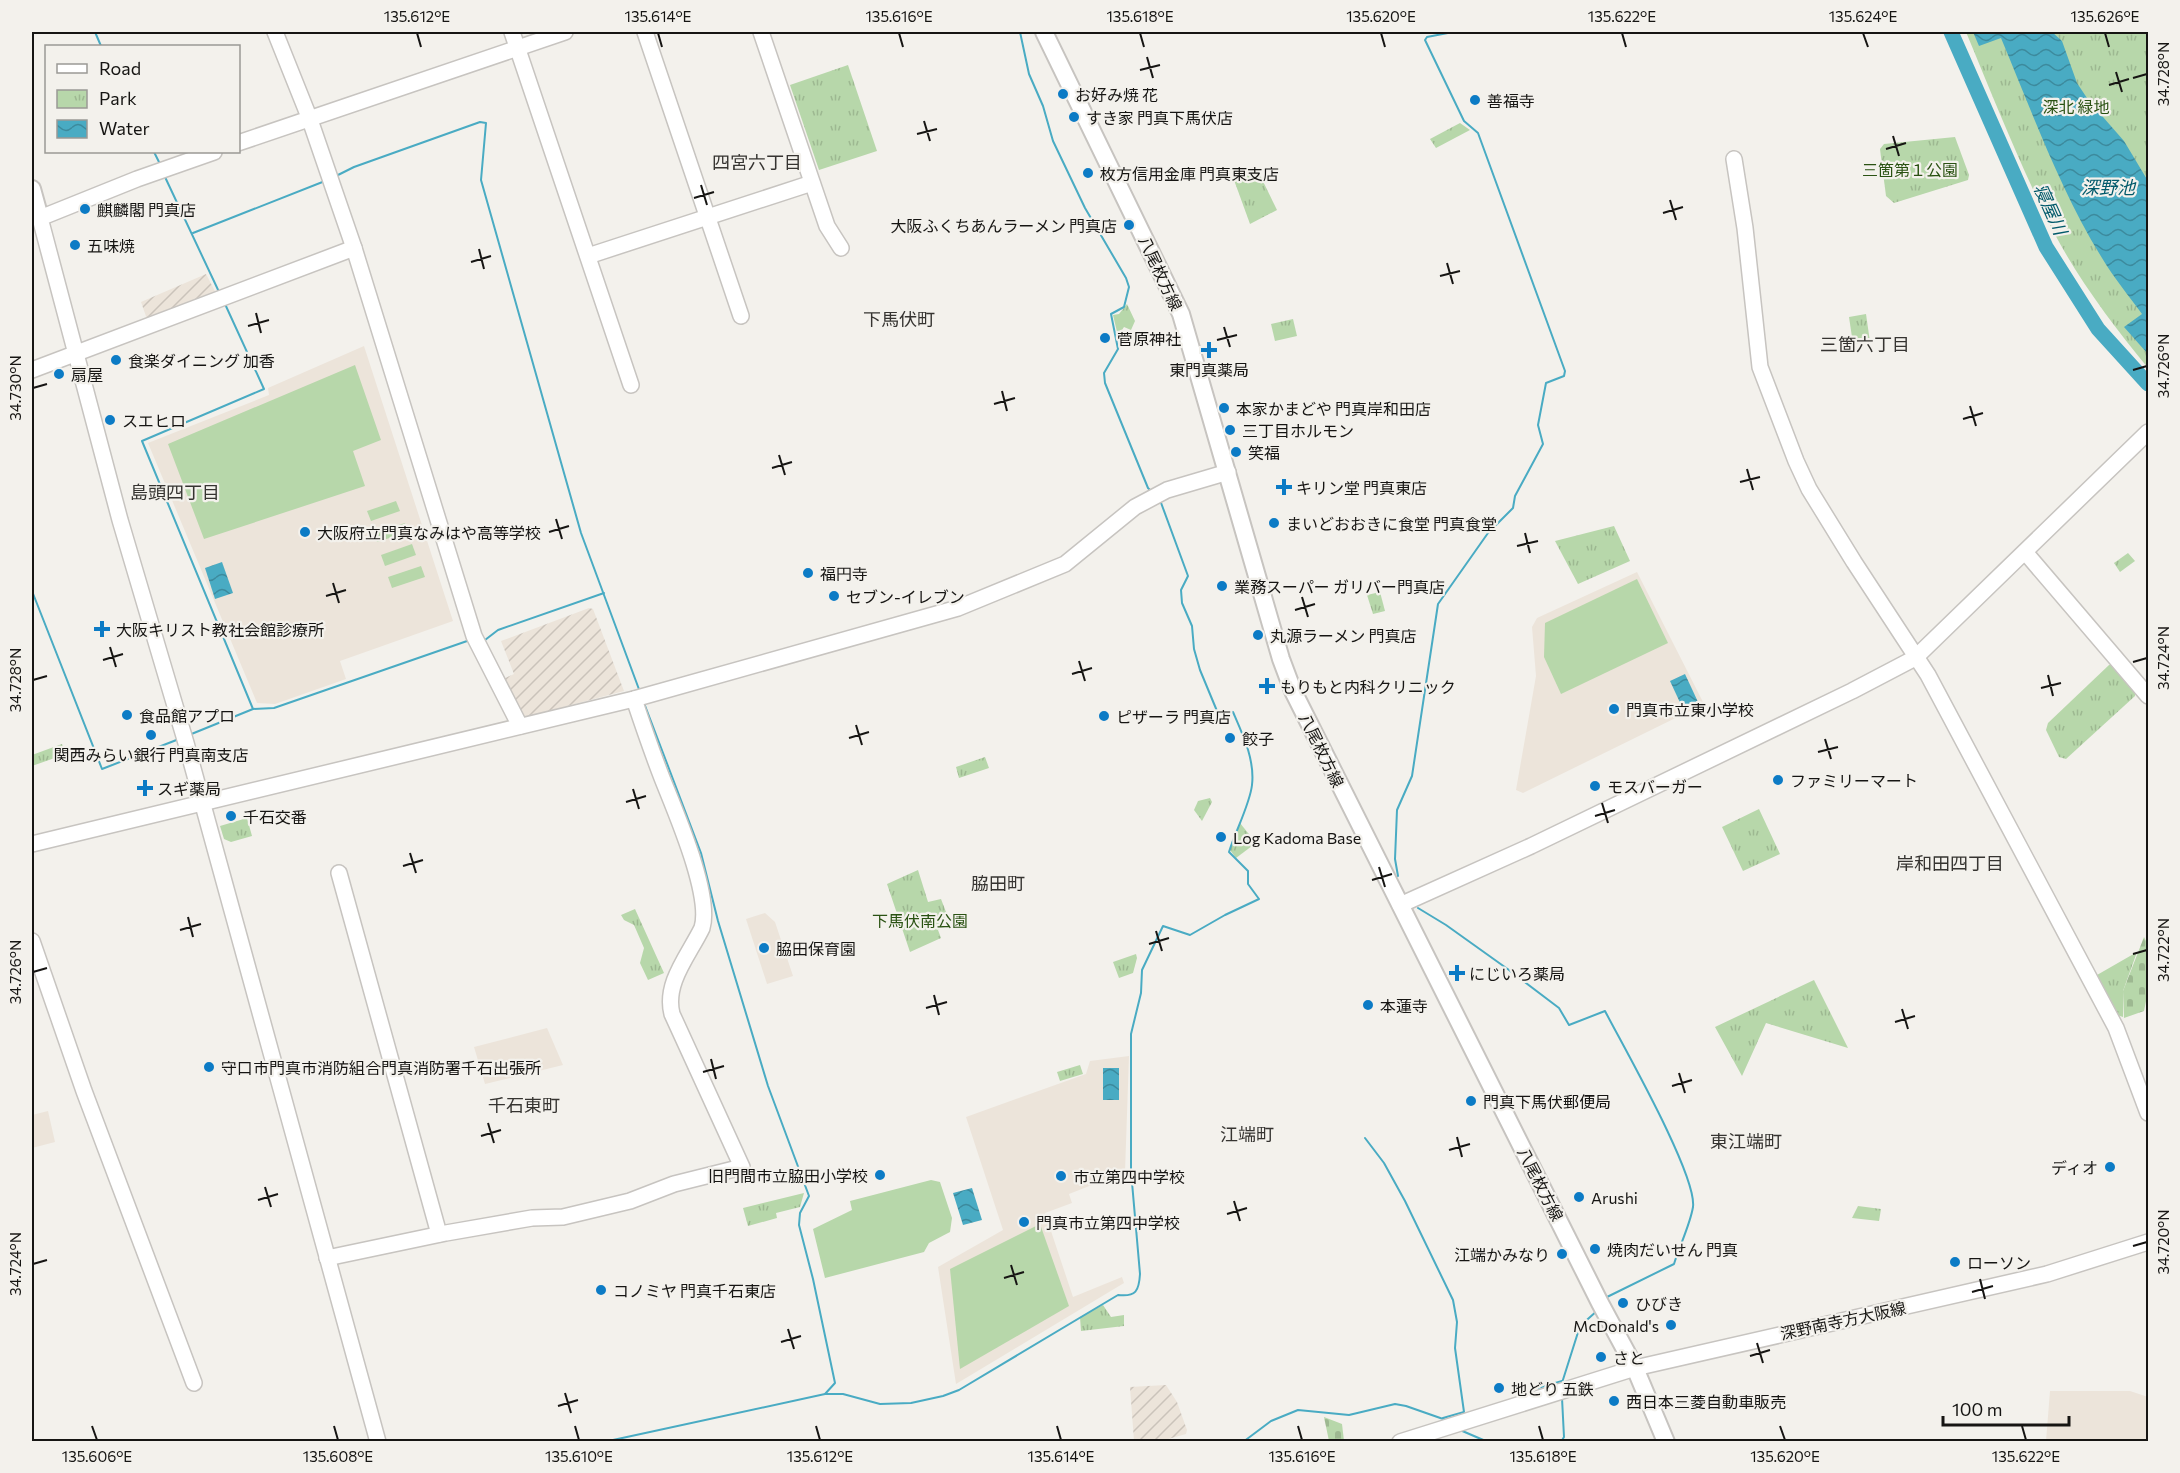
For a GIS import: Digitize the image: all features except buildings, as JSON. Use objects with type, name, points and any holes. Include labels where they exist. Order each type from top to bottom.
[{"type":"main road","name":"八尾枚方線","points":[[1044,32],[1181,314],[1281,659],[1293,691],[1635,1368],[1666,1442]]},
{"type":"main road","points":[[32,189],[40,218]]},
{"type":"street","points":[[275,32],[309,117],[354,248],[474,636],[519,726]]},
{"type":"street","points":[[512,32],[631,385]]},
{"type":"street","points":[[240,142],[565,32]]},
{"type":"street","points":[[645,32],[741,316]]},
{"type":"street","points":[[761,32],[827,226],[841,248]]},
{"type":"street","points":[[211,153],[40,218],[120,520],[186,743],[377,1438]]},
{"type":"street","points":[[1734,159],[1760,367],[1792,452],[1809,489],[1933,685],[2116,1028],[2148,1113]]},
{"type":"street","points":[[588,256],[812,183]]},
{"type":"street","points":[[32,370],[354,248]]},
{"type":"street","points":[[1400,905],[1531,846],[1852,691],[1915,658],[2148,432]]},
{"type":"street","points":[[32,844],[460,743],[519,726],[634,699],[958,608],[1065,564],[1136,507],[1167,490],[1228,472]]},
{"type":"street","points":[[2025,552],[2148,696]]},
{"type":"street","points":[[327,1258],[439,1234],[532,1218],[563,1217],[630,1201],[674,1184],[742,1167],[669,1004],[674,982],[705,921],[704,906],[691,854],[634,699]]},
{"type":"street","points":[[339,873],[439,1234]]},
{"type":"street","points":[[32,941],[84,1091],[194,1383]]},
{"type":"street","name":"深野南寺方大阪線","points":[[1400,1442],[1635,1368],[2048,1274],[2148,1242]]},
{"type":"shaded area","points":[[206,274],[217,295],[148,322],[141,302]]},
{"type":"shaded area","name":"大阪府立門真なみはや高等学校","points":[[364,346],[453,621],[340,661],[346,679],[275,704],[257,703],[148,443],[269,395],[268,388]]},
{"type":"shaded area","name":"門真市立東小学校","points":[[1637,572],[1704,704],[1523,793],[1516,790],[1536,676],[1532,627],[1537,618]]},
{"type":"shaded area","points":[[589,608],[593,609],[624,691],[522,718],[501,680],[514,674],[501,641]]},
{"type":"shaded area","points":[[765,913],[775,922],[793,976],[767,984],[746,919]]},
{"type":"shaded area","points":[[547,1028],[563,1065],[485,1084],[474,1047]]},
{"type":"shaded area","name":"門真市立第四中学校","points":[[1129,1056],[1125,1172],[1069,1194],[1072,1203],[1045,1213],[1073,1297],[1122,1277],[1124,1283],[956,1384],[938,1267],[1003,1230],[966,1117],[1086,1074],[1090,1061]]},
{"type":"shaded area","points":[[48,1111],[55,1142],[32,1148],[32,1115]]},
{"type":"shaded area","points":[[1166,1385],[1177,1402],[1187,1430],[1186,1434],[1161,1441],[1134,1441],[1130,1387]]},
{"type":"shaded area","points":[[2050,1391],[2130,1391],[2148,1397],[2148,1441],[2046,1441]]},
{"type":"green space","name":"深北 緑地","points":[[1966,32],[2148,32],[2148,368],[2096,301],[2052,229],[2018,156]]},
{"type":"green space","points":[[848,65],[877,151],[819,170],[790,85]]},
{"type":"green space","points":[[1460,123],[1470,130],[1436,148],[1430,139]]},
{"type":"green space","name":"三箇第１公園","points":[[1955,137],[1969,175],[1968,180],[1894,203],[1886,196],[1880,149],[1884,144]]},
{"type":"green space","points":[[1257,169],[1277,210],[1250,224],[1234,180]]},
{"type":"green space","points":[[1127,304],[1135,321],[1131,330],[1124,327],[1118,336],[1113,315],[1119,314]]},
{"type":"green space","points":[[1866,314],[1870,342],[1853,344],[1849,317]]},
{"type":"green space","points":[[1293,319],[1297,336],[1275,341],[1271,324]]},
{"type":"green space","points":[[355,365],[381,440],[353,451],[365,486],[204,539],[168,444]]},
{"type":"green space","points":[[396,501],[400,511],[371,521],[367,511]]},
{"type":"green space","points":[[405,523],[408,532],[377,542],[374,533]]},
{"type":"green space","points":[[1614,526],[1630,561],[1578,584],[1555,541]]},
{"type":"green space","points":[[412,544],[416,555],[385,566],[381,555]]},
{"type":"green space","points":[[2128,553],[2135,561],[2120,572],[2114,563]]},
{"type":"green space","points":[[421,566],[425,577],[392,588],[388,577]]},
{"type":"green space","points":[[1637,579],[1668,643],[1561,694],[1544,657],[1545,623]]},
{"type":"green space","points":[[1380,592],[1385,611],[1373,614],[1367,595]]},
{"type":"green space","points":[[2109,665],[2116,665],[2135,689],[2135,696],[2066,759],[2059,757],[2046,730],[2048,723]]},
{"type":"green space","points":[[62,744],[66,754],[32,766],[32,755]]},
{"type":"green space","points":[[985,757],[989,768],[959,778],[956,767]]},
{"type":"green space","points":[[1210,798],[1212,802],[1202,821],[1194,810],[1198,801]]},
{"type":"green space","points":[[1759,809],[1780,854],[1743,871],[1722,827]]},
{"type":"green space","points":[[247,818],[252,836],[231,842],[224,839],[220,826]]},
{"type":"green space","points":[[1240,823],[1256,843],[1236,858],[1230,850]]},
{"type":"green space","name":"下馬伏南公園","points":[[918,870],[928,902],[941,899],[951,925],[938,930],[941,938],[910,952],[887,884]]},
{"type":"green space","points":[[635,909],[664,973],[648,980],[640,963],[644,948],[634,925],[624,920],[621,915]]},
{"type":"green space","points":[[2144,937],[2148,945],[2146,980],[2148,991],[2144,1011],[2124,1018],[2123,991]]},
{"type":"green space","points":[[2137,952],[2123,991],[2123,1017],[2114,1014],[2097,975]]},
{"type":"green space","points":[[1136,954],[1133,973],[1119,978],[1113,962]]},
{"type":"green space","points":[[1814,980],[1848,1048],[1766,1023],[1742,1076],[1715,1027]]},
{"type":"green space","points":[[1080,1065],[1083,1074],[1060,1081],[1057,1072]]},
{"type":"green space","points":[[931,1180],[940,1182],[952,1218],[950,1232],[929,1243],[924,1252],[825,1278],[813,1229],[852,1210],[850,1201]]},
{"type":"green space","points":[[804,1193],[800,1207],[776,1213],[777,1218],[748,1226],[743,1208]]},
{"type":"green space","points":[[1858,1206],[1881,1209],[1879,1221],[1852,1218]]},
{"type":"green space","points":[[1040,1224],[1069,1306],[960,1369],[950,1269]]},
{"type":"green space","points":[[1103,1305],[1111,1317],[1124,1315],[1124,1326],[1081,1331],[1080,1317]]},
{"type":"green space","points":[[1324,1417],[1342,1424],[1344,1441],[1329,1441]]},
{"type":"water","name":"深野池","points":[[1973,32],[2052,32],[2062,41],[2077,83],[2089,101],[2124,141],[2148,181],[2147,353],[2124,327],[2142,314],[2107,265],[2073,205],[2047,150],[2001,38],[1979,46]]},
{"type":"water","points":[[222,562],[233,593],[215,599],[205,568]]},
{"type":"water","points":[[1685,674],[1698,702],[1683,709],[1670,681]]},
{"type":"water","points":[[1103,1068],[1119,1068],[1119,1100],[1103,1100]]},
{"type":"water","points":[[972,1188],[982,1220],[963,1225],[953,1193]]},
{"type":"waterway","points":[[95,32],[101,45]]},
{"type":"waterway","points":[[1020,32],[1029,74],[1043,106],[1053,141],[1085,208],[1129,287],[1124,307],[1111,314],[1118,349],[1104,373],[1105,383],[1148,488],[1152,492]]},
{"type":"waterway","points":[[1398,876],[1395,859],[1397,810],[1412,776],[1438,604],[1488,533],[1513,508],[1515,496],[1543,444],[1538,425],[1546,383],[1564,376],[1565,371],[1478,133],[1464,121],[1425,40],[1427,37],[1453,32]]},
{"type":"waterway","name":"寝屋川","points":[[1951,32],[2046,247],[2098,329],[2148,384]]},
{"type":"waterway","points":[[336,176],[354,167],[480,122],[486,123],[481,180],[581,533],[640,692]]},
{"type":"waterway","points":[[154,153],[161,166]]},
{"type":"waterway","points":[[165,177],[220,294]]},
{"type":"waterway","points":[[193,233],[325,181]]},
{"type":"waterway","points":[[225,304],[264,389],[142,441],[253,709]]},
{"type":"waterway","points":[[383,1440],[613,1440],[825,1394],[843,1394],[880,1404],[911,1403],[959,1390],[1118,1295],[1129,1295],[1135,1292],[1139,1285],[1140,1274],[1131,1171],[1131,1034],[1141,993],[1142,970],[1163,926],[1190,935],[1259,899],[1248,884],[1248,871],[1229,852],[1251,793],[1250,757],[1233,712],[1217,711],[1200,670],[1194,649],[1192,626],[1182,603],[1181,590],[1188,576],[1160,500]]},
{"type":"waterway","points":[[32,591],[102,769],[179,739]]},
{"type":"waterway","points":[[482,640],[498,630],[604,593]]},
{"type":"waterway","points":[[189,735],[253,709],[274,708],[470,640]]},
{"type":"waterway","points":[[644,703],[701,853],[718,921],[768,1086],[809,1196],[800,1213],[799,1225],[835,1383],[825,1394]]},
{"type":"waterway","points":[[1418,908],[1446,925],[1559,1008],[1569,1025],[1605,1011],[1672,1140],[1691,1191],[1693,1207],[1674,1264],[1605,1298]]},
{"type":"waterway","points":[[1365,1138],[1384,1163],[1405,1201],[1453,1300],[1457,1322],[1455,1348],[1464,1412],[1443,1418]]},
{"type":"waterway","points":[[1561,1386],[1580,1326],[1598,1310]]},
{"type":"waterway","points":[[1538,1388],[1562,1381]]},
{"type":"waterway","points":[[1561,1442],[1564,1437],[1562,1398]]},
{"type":"waterway","points":[[1243,1442],[1271,1421],[1298,1410],[1349,1415],[1395,1404],[1446,1420]]},
{"type":"waterway","points":[[1460,1430],[1488,1442]]},
{"type":"waterway","points":[[364,1442],[371,1441]]},
{"type":"place","name":"お好み焼 花","points":[[1063,94]]},
{"type":"place","name":"善福寺","points":[[1475,100]]},
{"type":"place","name":"すき家 門真下馬伏店","points":[[1074,117]]},
{"type":"place","name":"枚方信用金庫 門真東支店","points":[[1088,173]]},
{"type":"place","name":"麒麟閣 門真店","points":[[85,209]]},
{"type":"place","name":"大阪ふくちあんラーメン 門真店","points":[[1129,225]]},
{"type":"place","name":"五味焼","points":[[75,245]]},
{"type":"place","name":"菅原神社","points":[[1105,338]]},
{"type":"place","name":"東門真薬局","points":[[1209,350]]},
{"type":"place","name":"食楽ダイニング 加香","points":[[116,360]]},
{"type":"place","name":"扇屋","points":[[59,374]]},
{"type":"place","name":"本家かまどや 門真岸和田店","points":[[1224,408]]},
{"type":"place","name":"スエヒロ","points":[[110,420]]},
{"type":"place","name":"三丁目ホルモン","points":[[1230,430]]},
{"type":"place","name":"笑福","points":[[1236,452]]},
{"type":"place","name":"キリン堂 門真東店","points":[[1284,487]]},
{"type":"place","name":"まいどおおきに食堂 門真食堂","points":[[1274,523]]},
{"type":"place","name":"大阪府立門真なみはや高等学校","points":[[305,532]]},
{"type":"place","name":"福円寺","points":[[808,573]]},
{"type":"place","name":"業務スーパー ガリバー門真店","points":[[1222,586]]},
{"type":"place","name":"セブン-イレブン","points":[[834,596]]},
{"type":"place","name":"大阪キリスト教社会館診療所","points":[[102,629]]},
{"type":"place","name":"丸源ラーメン 門真店","points":[[1258,635]]},
{"type":"place","name":"もりもと内科クリニック","points":[[1267,686]]},
{"type":"place","name":"門真市立東小学校","points":[[1614,709]]},
{"type":"place","name":"食品館アプロ","points":[[127,715]]},
{"type":"place","name":"ピザーラ 門真店","points":[[1104,716]]},
{"type":"place","name":"関西みらい銀行 門真南支店","points":[[151,735]]},
{"type":"place","name":"餃子","points":[[1230,738]]},
{"type":"place","name":"ファミリーマート","points":[[1778,780]]},
{"type":"place","name":"モスバーガー","points":[[1595,786]]},
{"type":"place","name":"スギ薬局","points":[[145,788]]},
{"type":"place","name":"千石交番","points":[[231,816]]},
{"type":"place","name":"Log Kadoma Base","points":[[1221,837]]},
{"type":"place","name":"脇田保育園","points":[[764,948]]},
{"type":"place","name":"にじいろ薬局","points":[[1457,973]]},
{"type":"place","name":"本蓮寺","points":[[1368,1005]]},
{"type":"place","name":"守口市門真市消防組合門真消防署千石出張所","points":[[209,1067]]},
{"type":"place","name":"門真下馬伏郵便局","points":[[1471,1101]]},
{"type":"place","name":"ディオ","points":[[2110,1167]]},
{"type":"place","name":"旧門間市立脇田小学校","points":[[880,1175]]},
{"type":"place","name":"市立第四中学校","points":[[1061,1176]]},
{"type":"place","name":"Arushi","points":[[1579,1197]]},
{"type":"place","name":"門真市立第四中学校","points":[[1024,1222]]},
{"type":"place","name":"焼肉だいせん 門真","points":[[1595,1249]]},
{"type":"place","name":"江端かみなり","points":[[1562,1254]]},
{"type":"place","name":"ローソン","points":[[1955,1262]]},
{"type":"place","name":"コノミヤ 門真千石東店","points":[[601,1290]]},
{"type":"place","name":"ひびき","points":[[1623,1303]]},
{"type":"place","name":"McDonald's","points":[[1671,1325]]},
{"type":"place","name":"さと","points":[[1601,1357]]},
{"type":"place","name":"地どり 五鉄","points":[[1499,1388]]},
{"type":"place","name":"西日本三菱自動車販売","points":[[1614,1401]]},
{"type":"district","name":"四宮六丁目","points":[[757,162]]},
{"type":"district","name":"下馬伏町","points":[[899,319]]},
{"type":"district","name":"三箇六丁目","points":[[1865,344]]},
{"type":"district","name":"島頭四丁目","points":[[175,492]]},
{"type":"district","name":"岸和田四丁目","points":[[1950,863]]},
{"type":"district","name":"脇田町","points":[[998,883]]},
{"type":"district","name":"千石東町","points":[[524,1105]]},
{"type":"district","name":"江端町","points":[[1247,1134]]},
{"type":"district","name":"東江端町","points":[[1746,1141]]}]
